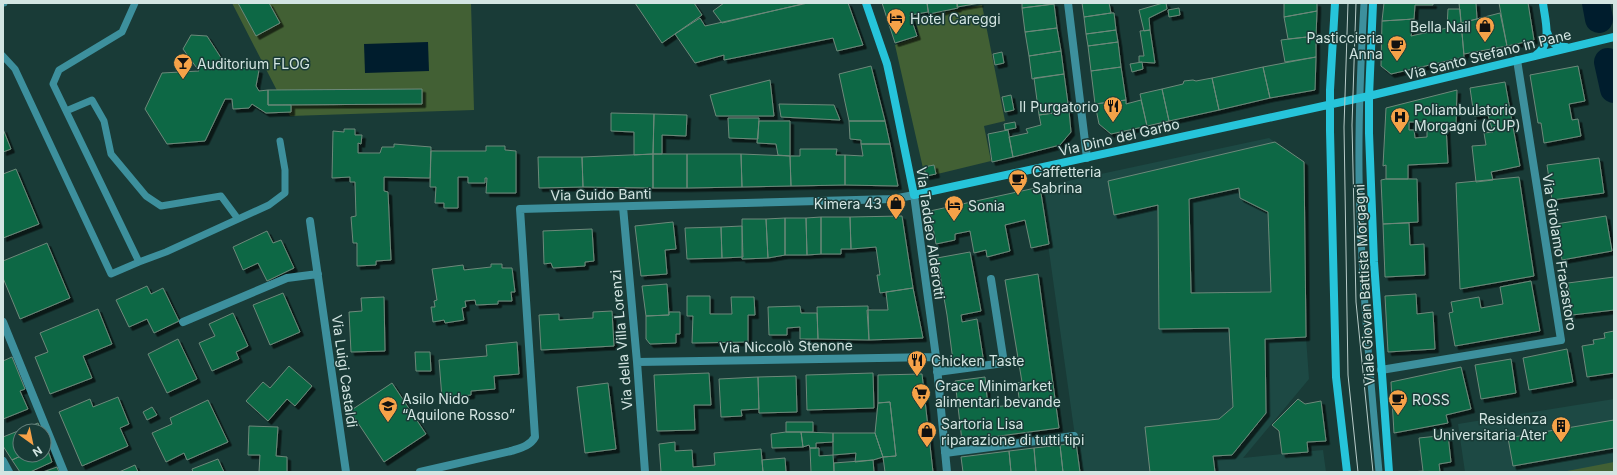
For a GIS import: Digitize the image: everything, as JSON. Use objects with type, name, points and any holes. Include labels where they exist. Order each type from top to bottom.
[{"type":"street","name":"Via Taddeo Alderotti","points":[[866,3],[887,64],[914,195],[936,357],[947,472]]},
{"type":"street","points":[[1068,3],[1087,158]]},
{"type":"street","name":"Viale Giovan Battista Morgagni","points":[[1336,3],[1330,104],[1336,377],[1347,472]]},
{"type":"street","name":"Viale Giovan Battista Morgagni","points":[[1373,3],[1369,96],[1374,262],[1389,472]]},
{"type":"street","points":[[1543,3],[1547,32],[1550,40],[1553,43],[1563,47],[1576,46]]},
{"type":"street","points":[[1534,56],[1545,47],[1547,32]]},
{"type":"street","name":"Via Santo Stefano in Pane","points":[[1369,96],[1614,37]]},
{"type":"street","name":"Via Girolamo Fracastoro","points":[[1381,370],[1561,340],[1517,60]]},
{"type":"street","points":[[1330,104],[1369,96]]},
{"type":"street","name":"Via Dino del Garbo","points":[[914,195],[1330,104]]},
{"type":"street","name":"Via Guido Banti","points":[[420,472],[511,451],[525,446],[534,440],[535,430],[520,209],[893,199],[914,195]]},
{"type":"street","name":"Via della Villa Lorenzi","points":[[623,207],[645,472]]},
{"type":"street","name":"Via Luigi Castaldi","points":[[310,221],[346,472]]},
{"type":"street","points":[[183,322],[287,278],[318,274]]},
{"type":"street","points":[[937,372],[1004,363],[991,279]]},
{"type":"street","points":[[3,322],[64,472]]},
{"type":"street","name":"Via Niccolò Stenone","points":[[637,362],[936,357]]},
{"type":"street","points":[[945,453],[1074,436]]},
{"type":"street","points":[[3,461],[9,472]]},
{"type":"lane","points":[[135,3],[122,32],[59,70],[53,84],[139,262]]},
{"type":"lane","name":"Viale Giovan Battista Morgagni","points":[[1364,3],[1359,98],[1359,210],[1364,299],[1379,472]]},
{"type":"lane","points":[[3,56],[15,69],[111,274],[166,252],[269,205],[285,193],[285,170],[280,141]]},
{"type":"lane","points":[[66,111],[92,100],[104,121],[111,154],[146,196],[161,206],[222,196],[238,219]]},
{"type":"shaded area","points":[[428,42],[429,71],[365,73],[364,44]]},
{"type":"shaded area","points":[[1269,138],[1304,162],[1306,337],[1309,379],[1243,458],[1323,450],[1326,472],[1080,472],[1040,187]]},
{"type":"shaded area","points":[[1614,399],[1614,472],[1465,472],[1458,424]]},
{"type":"green space","points":[[232,3],[471,3],[474,110],[290,116]]},
{"type":"green space","points":[[982,5],[1005,121],[984,126],[991,161],[925,177],[895,45],[919,36],[915,18]]},
{"type":"green space","points":[[1614,462],[1614,472],[1562,472]]},
{"type":"building","points":[[238,3],[269,3],[280,23],[256,36]]},
{"type":"building","points":[[635,3],[694,3],[702,15],[662,43]]},
{"type":"building","points":[[724,3],[802,4],[722,23],[713,11]]},
{"type":"building","points":[[808,3],[848,3],[863,45],[837,51],[833,38],[724,60],[724,55],[695,63],[675,34],[700,18],[705,26]]},
{"type":"building","points":[[882,3],[927,3],[928,12],[910,15],[917,36],[895,43]]},
{"type":"building","points":[[927,3],[957,3],[958,8],[929,14]]},
{"type":"building","points":[[957,3],[980,3],[957,7]]},
{"type":"building","points":[[1022,3],[1054,3],[1054,4],[1022,8]]},
{"type":"building","points":[[1082,3],[1109,3],[1111,13],[1084,17]]},
{"type":"building","points":[[1166,3],[1167,9],[1149,18],[1150,30],[1144,31],[1139,10]]},
{"type":"building","points":[[1284,3],[1317,3],[1317,11],[1284,17]]},
{"type":"building","points":[[1384,3],[1433,3],[1433,5],[1415,5],[1414,19],[1382,21]]},
{"type":"building","points":[[1459,3],[1476,3],[1477,19],[1461,23]]},
{"type":"building","points":[[1499,3],[1528,3],[1534,40],[1507,46]]},
{"type":"building","points":[[1054,4],[1057,28],[1025,32],[1022,8]]},
{"type":"building","points":[[1179,8],[1180,15],[1169,17],[1168,10]]},
{"type":"building","points":[[1448,9],[1460,9],[1464,57],[1391,74],[1381,66],[1382,21],[1414,19],[1411,36],[1447,28]]},
{"type":"building","points":[[1317,11],[1316,36],[1288,39],[1284,17]]},
{"type":"building","points":[[1114,13],[1116,30],[1086,34],[1084,17]]},
{"type":"building","points":[[1500,13],[1507,46],[1464,54],[1461,23]]},
{"type":"building","points":[[1057,28],[1061,51],[1029,56],[1025,32]]},
{"type":"building","points":[[1116,30],[1118,42],[1088,46],[1086,34]]},
{"type":"building","points":[[1150,30],[1155,63],[1139,62],[1139,56],[1144,56],[1140,31]]},
{"type":"building","points":[[191,35],[207,36],[225,64],[259,70],[256,86],[259,91],[268,90],[268,105],[291,105],[291,112],[266,113],[252,104],[249,108],[233,109],[232,99],[225,99],[205,141],[167,144],[145,109],[162,73],[199,71],[183,49]]},
{"type":"building","points":[[1316,36],[1316,57],[1285,62],[1281,40]]},
{"type":"building","points":[[1118,42],[1121,67],[1091,71],[1088,46]]},
{"type":"building","points":[[1061,51],[1064,74],[1032,79],[1029,56]]},
{"type":"building","points":[[1002,52],[1004,63],[995,65],[993,54]]},
{"type":"building","points":[[1316,57],[1315,90],[1270,98],[1263,67]]},
{"type":"building","points":[[1142,62],[1143,69],[1132,72],[1130,64]]},
{"type":"building","points":[[871,66],[885,121],[849,121],[839,74]]},
{"type":"building","points":[[1578,66],[1585,101],[1569,104],[1572,120],[1578,119],[1581,136],[1544,143],[1541,123],[1538,123],[1530,75]]},
{"type":"building","points":[[1121,67],[1126,100],[1095,104],[1091,71]]},
{"type":"building","points":[[1263,67],[1270,98],[1219,110],[1212,78]]},
{"type":"building","points":[[1064,74],[1069,111],[1039,115],[1034,78]]},
{"type":"building","points":[[1212,78],[1219,110],[1169,121],[1162,89],[1183,84],[1184,81],[1196,81]]},
{"type":"building","points":[[770,80],[774,116],[716,116],[710,95]]},
{"type":"building","points":[[1505,82],[1520,166],[1491,172],[1493,180],[1476,182],[1472,146],[1486,145],[1484,133],[1493,132],[1488,115],[1474,116],[1470,88]]},
{"type":"building","points":[[422,89],[422,104],[268,105],[268,90]]},
{"type":"building","points":[[1162,89],[1169,121],[1147,126],[1140,94]]},
{"type":"building","name":"Poliambulatorio Morgagni (CUP)","points":[[1457,90],[1456,125],[1446,126],[1448,163],[1408,165],[1408,179],[1386,179],[1386,165],[1383,166],[1386,108]],"holes":[[[1409,122],[1427,122],[1427,137],[1415,138],[1414,130],[1409,130]]]},
{"type":"building","points":[[1011,95],[1014,110],[1005,112],[1002,97]]},
{"type":"building","points":[[1126,100],[1126,104],[1141,100],[1147,126],[1111,134],[1099,124],[1095,104]]},
{"type":"building","points":[[779,104],[834,105],[840,120],[781,117]]},
{"type":"building","points":[[1069,111],[1071,132],[1060,145],[1013,157],[1009,137],[1028,133],[1026,129],[1041,125],[1039,115]]},
{"type":"building","points":[[611,113],[654,114],[653,154],[634,155],[634,132],[611,131]]},
{"type":"building","points":[[654,114],[687,115],[686,136],[662,135],[662,154],[653,154]]},
{"type":"building","points":[[728,118],[759,118],[758,139],[729,138]]},
{"type":"building","points":[[759,121],[790,121],[790,156],[778,155],[776,144],[757,143]]},
{"type":"building","points":[[849,121],[885,121],[890,144],[861,144],[861,140],[850,139]]},
{"type":"building","points":[[1015,122],[1016,128],[1005,130],[1004,124]]},
{"type":"building","points":[[3,129],[11,149],[3,152]]},
{"type":"building","points":[[344,129],[355,129],[355,135],[362,135],[361,144],[358,143],[358,153],[380,153],[382,147],[394,147],[394,144],[431,147],[430,178],[384,177],[384,191],[388,192],[391,260],[376,261],[376,265],[357,266],[357,243],[353,243],[351,217],[356,216],[355,182],[350,182],[350,177],[332,178],[333,131],[344,132]]},
{"type":"building","points":[[1008,130],[1013,157],[992,162],[988,134]]},
{"type":"building","points":[[1275,142],[1304,162],[1306,337],[1265,339],[1266,413],[1232,455],[1213,456],[1215,472],[1150,472],[1145,427],[1219,419],[1233,407],[1229,328],[1159,329],[1158,205],[1114,215],[1108,181]],"holes":[[[1239,188],[1240,198],[1268,212],[1271,292],[1191,293],[1189,199]]]},
{"type":"building","points":[[861,144],[890,144],[898,186],[845,185],[845,155],[863,156]]},
{"type":"building","points":[[486,146],[505,146],[505,150],[516,151],[516,193],[486,193],[487,178],[485,178],[485,183],[468,183],[468,177],[458,177],[458,208],[444,208],[444,203],[435,203],[436,187],[430,187],[431,151],[486,151]]},
{"type":"building","points":[[800,149],[837,149],[836,155],[845,155],[845,185],[791,186],[790,156],[800,156]]},
{"type":"building","points":[[653,154],[653,188],[583,187],[582,157]]},
{"type":"building","points":[[653,154],[687,154],[687,188],[653,188]]},
{"type":"building","points":[[687,154],[741,154],[742,187],[687,188]]},
{"type":"building","points":[[741,154],[790,156],[791,186],[742,187]]},
{"type":"building","points":[[538,157],[582,157],[583,187],[539,188]]},
{"type":"building","points":[[1599,158],[1604,193],[1552,200],[1547,165]]},
{"type":"building","points":[[934,165],[936,174],[926,176],[924,167]]},
{"type":"building","points":[[16,169],[39,224],[3,238],[3,174]]},
{"type":"building","points":[[1519,177],[1534,276],[1460,289],[1456,183]]},
{"type":"building","points":[[1417,179],[1418,222],[1383,224],[1381,180]]},
{"type":"building","points":[[1040,187],[1049,244],[1031,248],[1025,220],[1005,225],[1010,251],[987,257],[986,250],[974,253],[970,231],[955,234],[955,240],[936,244],[930,211]]},
{"type":"building","points":[[902,216],[913,288],[880,293],[877,275],[880,275],[876,247],[851,249],[850,217]]},
{"type":"building","points":[[1606,216],[1612,251],[1562,260],[1556,224]]},
{"type":"building","points":[[821,217],[850,217],[851,249],[841,249],[841,254],[821,254]]},
{"type":"building","points":[[821,217],[821,254],[807,255],[806,218]]},
{"type":"building","points":[[785,218],[785,255],[768,258],[766,219]]},
{"type":"building","points":[[785,218],[806,218],[807,255],[785,255]]},
{"type":"building","points":[[742,219],[766,219],[768,258],[742,259]]},
{"type":"building","points":[[673,222],[676,249],[665,250],[667,274],[641,276],[635,226]]},
{"type":"building","points":[[1409,223],[1410,245],[1424,244],[1425,275],[1385,277],[1383,224]]},
{"type":"building","points":[[742,226],[743,257],[722,258],[721,227]]},
{"type":"building","points":[[721,227],[722,258],[687,259],[685,228]]},
{"type":"building","points":[[592,229],[594,261],[585,262],[585,266],[553,268],[551,263],[544,264],[543,231]]},
{"type":"building","points":[[267,231],[273,243],[281,240],[294,268],[267,281],[258,263],[243,270],[233,247]]},
{"type":"building","points":[[47,243],[70,298],[20,319],[3,278],[3,261]]},
{"type":"building","points":[[970,252],[981,311],[961,315],[962,322],[977,319],[983,357],[953,361],[937,258]]},
{"type":"building","points":[[491,264],[502,264],[502,268],[512,268],[515,292],[511,292],[512,301],[498,301],[498,304],[476,305],[475,300],[465,301],[466,307],[462,308],[464,320],[445,323],[444,320],[433,322],[431,307],[435,307],[434,301],[437,300],[432,269],[463,265],[464,270],[491,267]]},
{"type":"building","points":[[1038,274],[1059,428],[962,441],[955,381],[985,377],[988,407],[1020,405],[1017,383],[1022,382],[1005,280]]},
{"type":"building","points":[[1614,277],[1614,310],[1572,315],[1568,283]]},
{"type":"building","points":[[1531,281],[1540,331],[1455,346],[1449,313],[1453,312],[1451,302],[1479,297],[1481,308],[1503,304],[1500,287]]},
{"type":"building","points":[[667,284],[669,315],[646,316],[642,286]]},
{"type":"building","points":[[147,286],[151,294],[163,288],[179,321],[154,333],[147,319],[129,327],[116,300]]},
{"type":"building","points":[[913,288],[923,338],[869,340],[867,310],[888,310],[886,292]]},
{"type":"building","points":[[283,293],[300,332],[270,345],[253,305]]},
{"type":"building","points":[[1416,294],[1417,314],[1433,312],[1435,349],[1388,352],[1385,296]]},
{"type":"building","points":[[687,296],[710,296],[710,314],[732,314],[731,297],[754,297],[755,315],[748,315],[748,342],[692,343],[693,316],[687,316]]},
{"type":"building","points":[[384,297],[385,351],[351,352],[349,312],[362,311],[361,298]]},
{"type":"building","points":[[800,306],[801,313],[817,313],[818,339],[800,339],[800,327],[787,328],[787,335],[769,335],[768,307]]},
{"type":"building","points":[[868,306],[869,340],[818,339],[817,307]]},
{"type":"building","points":[[98,309],[112,344],[83,356],[92,378],[50,394],[35,357],[48,352],[40,333]]},
{"type":"building","points":[[612,311],[614,346],[541,350],[539,315],[559,314],[559,320],[593,318],[593,312]]},
{"type":"building","points":[[669,312],[680,312],[680,334],[676,334],[676,343],[650,344],[646,339],[646,316],[669,315]]},
{"type":"building","points":[[233,313],[248,346],[236,352],[239,359],[212,371],[199,343],[215,336],[209,324]]},
{"type":"building","points":[[1614,331],[1614,373],[1587,377],[1582,346],[1594,344],[1593,340],[1605,338],[1604,333]]},
{"type":"building","points":[[178,339],[197,379],[167,393],[148,354]]},
{"type":"building","points":[[517,342],[519,374],[494,376],[495,389],[471,391],[471,395],[442,398],[439,360],[487,356],[486,345]]},
{"type":"building","points":[[1567,349],[1573,382],[1529,390],[1523,358]]},
{"type":"building","points":[[415,352],[430,352],[431,371],[416,371]]},
{"type":"building","points":[[12,357],[25,389],[20,391],[28,409],[3,419],[3,361]]},
{"type":"building","points":[[1511,359],[1516,393],[1481,399],[1475,365]]},
{"type":"building","points":[[289,366],[312,386],[295,406],[287,399],[268,421],[246,401],[263,382],[270,388]]},
{"type":"building","points":[[1461,367],[1471,409],[1446,415],[1448,423],[1394,433],[1391,382]]},
{"type":"building","points":[[709,373],[711,405],[694,405],[695,430],[657,431],[654,375]]},
{"type":"building","points":[[873,373],[874,408],[807,410],[806,375]]},
{"type":"building","points":[[922,374],[933,472],[885,472],[883,457],[896,456],[890,402],[878,403],[878,375]]},
{"type":"building","points":[[796,376],[797,412],[759,413],[758,377]]},
{"type":"building","points":[[758,377],[759,409],[741,410],[742,416],[721,417],[719,379]]},
{"type":"building","name":"Asilo Nido “Aquilone Rosso”","points":[[392,383],[426,434],[384,462],[350,411]]},
{"type":"building","points":[[608,383],[616,449],[585,453],[577,387]]},
{"type":"building","points":[[118,397],[129,424],[120,428],[128,446],[82,466],[59,412],[90,399],[93,407]]},
{"type":"building","points":[[1298,399],[1305,404],[1321,401],[1326,441],[1307,442],[1308,452],[1282,454],[1279,431],[1272,425]]},
{"type":"building","points":[[208,400],[228,442],[187,460],[184,453],[166,462],[152,433],[172,424],[170,418]]},
{"type":"building","points":[[890,402],[896,456],[883,457],[875,433],[878,403]]},
{"type":"building","points":[[152,407],[157,415],[147,420],[143,412]]},
{"type":"building","name":"Residenza Universitaria Ater","points":[[1614,420],[1614,448],[1513,466],[1508,438]]},
{"type":"building","points":[[786,422],[813,422],[813,432],[786,432]]},
{"type":"building","points":[[249,426],[278,427],[276,456],[287,457],[287,472],[259,472],[260,455],[248,455]]},
{"type":"building","points":[[801,432],[803,447],[772,448],[771,434]]},
{"type":"building","points":[[801,432],[833,433],[833,442],[816,443],[816,448],[810,448],[809,445],[803,447]]},
{"type":"building","points":[[12,433],[12,460],[3,446],[3,437]]},
{"type":"building","points":[[833,433],[875,433],[883,457],[855,462],[856,453],[833,455]]},
{"type":"building","points":[[1448,435],[1451,462],[1439,464],[1440,472],[1412,472],[1423,471],[1419,438]]},
{"type":"building","points":[[675,442],[675,451],[692,450],[693,467],[715,465],[714,453],[761,449],[763,472],[661,472],[659,444]]},
{"type":"building","points":[[1076,443],[1080,472],[1063,472],[1060,445]]},
{"type":"building","points":[[1060,445],[1063,472],[1036,472],[1034,448]]},
{"type":"building","points":[[810,448],[819,448],[819,456],[833,455],[834,472],[811,472]]},
{"type":"building","points":[[1034,448],[1036,472],[1011,472],[1009,451]]},
{"type":"building","points":[[1009,451],[1011,472],[963,472],[961,457]]},
{"type":"building","points":[[785,458],[786,472],[763,472],[762,460]]},
{"type":"building","points":[[218,459],[224,472],[193,472],[192,469]]},
{"type":"building","points":[[873,460],[874,472],[834,472],[834,463]]},
{"type":"building","points":[[14,463],[50,463],[30,472],[20,472]]},
{"type":"building","points":[[135,465],[138,472],[119,472]]},
{"type":"building","points":[[57,467],[59,472],[43,472]]},
{"type":"waterway","points":[[1596,3],[1599,19]]},
{"type":"waterway","points":[[1608,62],[1614,89]]},
{"type":"tram line","points":[[1348,3],[1344,127],[1348,375],[1358,472]]},
{"type":"tram line","points":[[1356,3],[1352,125],[1356,302],[1373,472]]},
{"type":"place","name":"Hotel Careggi","points":[[896,35]]},
{"type":"place","name":"Bella Nail","points":[[1485,43]]},
{"type":"place","name":"Pasticcieria Anna","points":[[1397,62]]},
{"type":"place","name":"Auditorium FLOG","points":[[183,80]]},
{"type":"place","name":"Il Purgatorio","points":[[1113,123]]},
{"type":"place","name":"Poliambulatorio Morgagni (CUP)","points":[[1400,134]]},
{"type":"place","name":"Caffetteria Sabrina","points":[[1018,196]]},
{"type":"place","name":"Kimera 43","points":[[896,220]]},
{"type":"place","name":"Sonia","points":[[954,222]]},
{"type":"place","name":"Chicken Taste","points":[[917,377]]},
{"type":"place","name":"Grace Minimarket alimentari bevande","points":[[921,410]]},
{"type":"place","name":"ROSS","points":[[1398,416]]},
{"type":"place","name":"Asilo Nido “Aquilone Rosso”","points":[[388,423]]},
{"type":"place","name":"Residenza Universitaria Ater","points":[[1561,443]]},
{"type":"place","name":"Sartoria Lisa riparazione di tutti tipi","points":[[927,448]]}]
